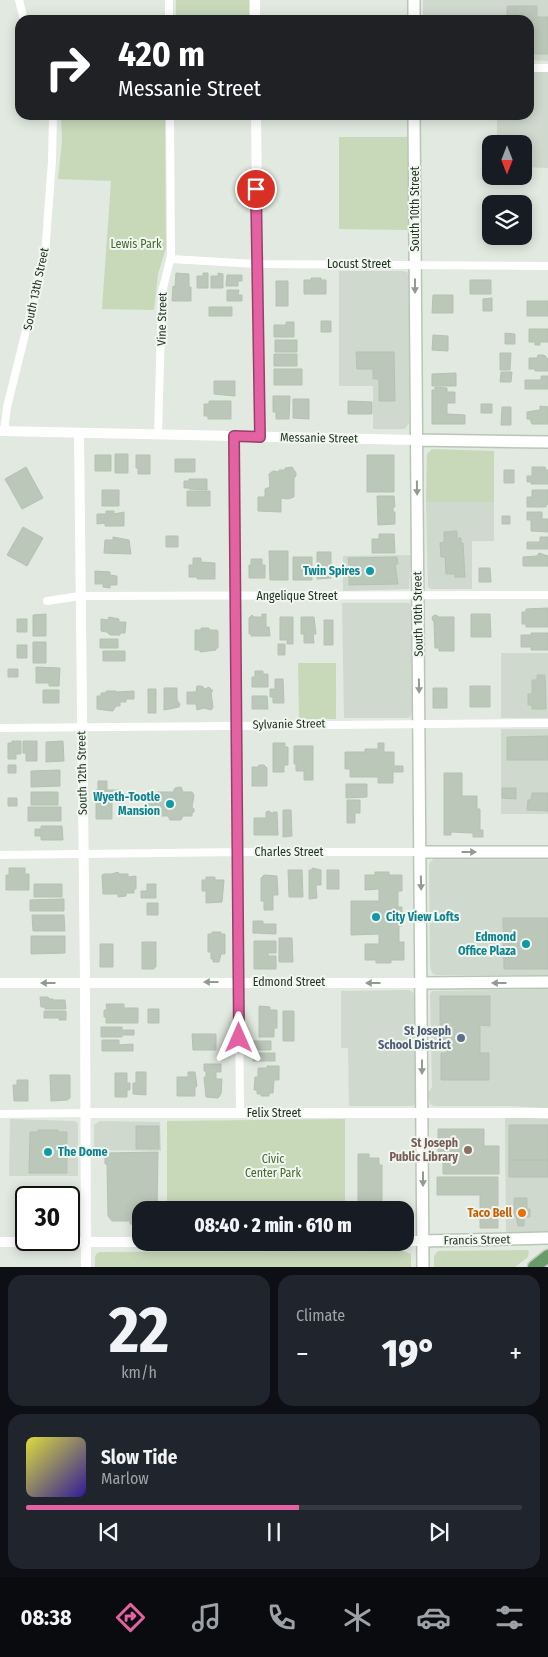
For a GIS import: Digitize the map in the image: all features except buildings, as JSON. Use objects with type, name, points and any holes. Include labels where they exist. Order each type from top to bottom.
[{"type":"main road","points":[[414,0],[414,15]]},
{"type":"main road","name":"South 10th Street","points":[[414,120],[424,1267]]},
{"type":"main road","name":"Messanie Street","points":[[416,440],[548,442]]},
{"type":"main road","name":"Charles Street","points":[[420,852],[548,852]]},
{"type":"main road","name":"Edmond Street","points":[[422,983],[548,982]]},
{"type":"main road","name":"Francis Street","points":[[423,1241],[548,1238]]},
{"type":"main road","points":[[534,1267],[548,1256]]},
{"type":"street","points":[[18,0],[22,15]]},
{"type":"street","points":[[169,0],[169,15]]},
{"type":"street","points":[[255,0],[255,15]]},
{"type":"street","points":[[534,68],[548,68]]},
{"type":"street","name":"South 13th Street","points":[[2,431],[6,406],[45,254],[52,161],[53,120]]},
{"type":"street","name":"Vine Street","points":[[158,434],[162,292],[171,259],[170,120]]},
{"type":"street","points":[[256,120],[260,437]]},
{"type":"street","name":"Locust Street","points":[[171,259],[257,264],[548,266]]},
{"type":"street","name":"Messanie Street","points":[[2,431],[416,440]]},
{"type":"street","name":"South 12th Street","points":[[79,433],[86,1267]]},
{"type":"street","points":[[234,436],[240,1113]]},
{"type":"street","name":"Angelique Street","points":[[47,601],[80,596],[548,595]]},
{"type":"street","name":"Sylvanie Street","points":[[0,728],[548,723]]},
{"type":"street","name":"Charles Street","points":[[0,855],[420,852]]},
{"type":"street","name":"Edmond Street","points":[[0,983],[422,983]]},
{"type":"street","name":"Felix Street","points":[[0,1114],[548,1113]]},
{"type":"street","name":"Francis Street","points":[[414,1241],[423,1241]]},
{"type":"street","points":[[0,1242],[132,1242]]},
{"type":"shaded area","points":[[423,0],[548,0],[548,61],[534,60],[534,15],[423,15]]},
{"type":"shaded area","points":[[534,72],[548,72],[548,168],[532,167],[532,135],[497,135],[497,120],[534,120]]},
{"type":"shaded area","points":[[339,271],[402,271],[407,272],[409,275],[409,423],[405,429],[373,429],[373,386],[339,386]]},
{"type":"shaded area","points":[[426,502],[494,502],[494,541],[472,541],[472,589],[431,589],[428,587]]},
{"type":"shaded area","points":[[411,555],[409,589],[343,591],[343,556]]},
{"type":"shaded area","points":[[342,603],[409,603],[411,606],[412,711],[411,716],[408,718],[344,718]]},
{"type":"shaded area","points":[[501,653],[548,653],[548,718],[501,718]]},
{"type":"shaded area","points":[[501,729],[548,729],[548,814],[501,814]]},
{"type":"shaded area","points":[[434,858],[548,858],[548,975],[435,975],[432,973],[430,966],[429,864]]},
{"type":"shaded area","points":[[548,989],[548,1108],[434,1106],[430,1104],[427,1094],[432,1087],[430,994],[432,991]]},
{"type":"shaded area","points":[[409,990],[415,996],[414,1106],[349,1106],[348,1048],[341,1048],[341,991]]},
{"type":"shaded area","points":[[508,1117],[548,1119],[548,1232],[506,1232],[505,1119]]},
{"type":"shaded area","points":[[10,1119],[75,1121],[78,1124],[78,1176],[9,1176]]},
{"type":"shaded area","points":[[100,1121],[160,1122],[161,1151],[94,1150],[94,1125]]},
{"type":"green space","points":[[176,0],[249,0],[249,15],[176,15]]},
{"type":"green space","name":"Lewis Park","points":[[61,120],[165,120],[166,248],[158,274],[154,310],[102,309],[111,181],[58,179],[62,141]]},
{"type":"green space","points":[[339,137],[409,137],[408,230],[339,229]]},
{"type":"green space","points":[[432,449],[494,451],[494,502],[426,502],[427,454]]},
{"type":"green space","points":[[298,663],[336,663],[336,719],[299,719]]},
{"type":"green space","name":"Civic Center Park","points":[[345,1119],[345,1201],[167,1201],[167,1121]]},
{"type":"green space","points":[[403,1251],[411,1254],[411,1267],[95,1267],[95,1257],[97,1253]]},
{"type":"green space","points":[[438,1251],[529,1251],[528,1257],[515,1267],[434,1267],[434,1256]]},
{"type":"place","name":"Twin Spires","points":[[370,571]]},
{"type":"place","name":"Wyeth-Tootle Mansion","points":[[170,804]]},
{"type":"place","name":"City View Lofts","points":[[376,917]]},
{"type":"place","name":"Edmond Office Plaza","points":[[526,944]]},
{"type":"place","name":"St Joseph School District","points":[[461,1038]]},
{"type":"place","name":"St Joseph Public Library","points":[[468,1150]]},
{"type":"place","name":"The Dome","points":[[48,1152]]},
{"type":"place","name":"Taco Bell","points":[[522,1213]]},
{"type":"route","points":[[239,1038],[238,725],[234,436],[260,437],[256,189]]}]
